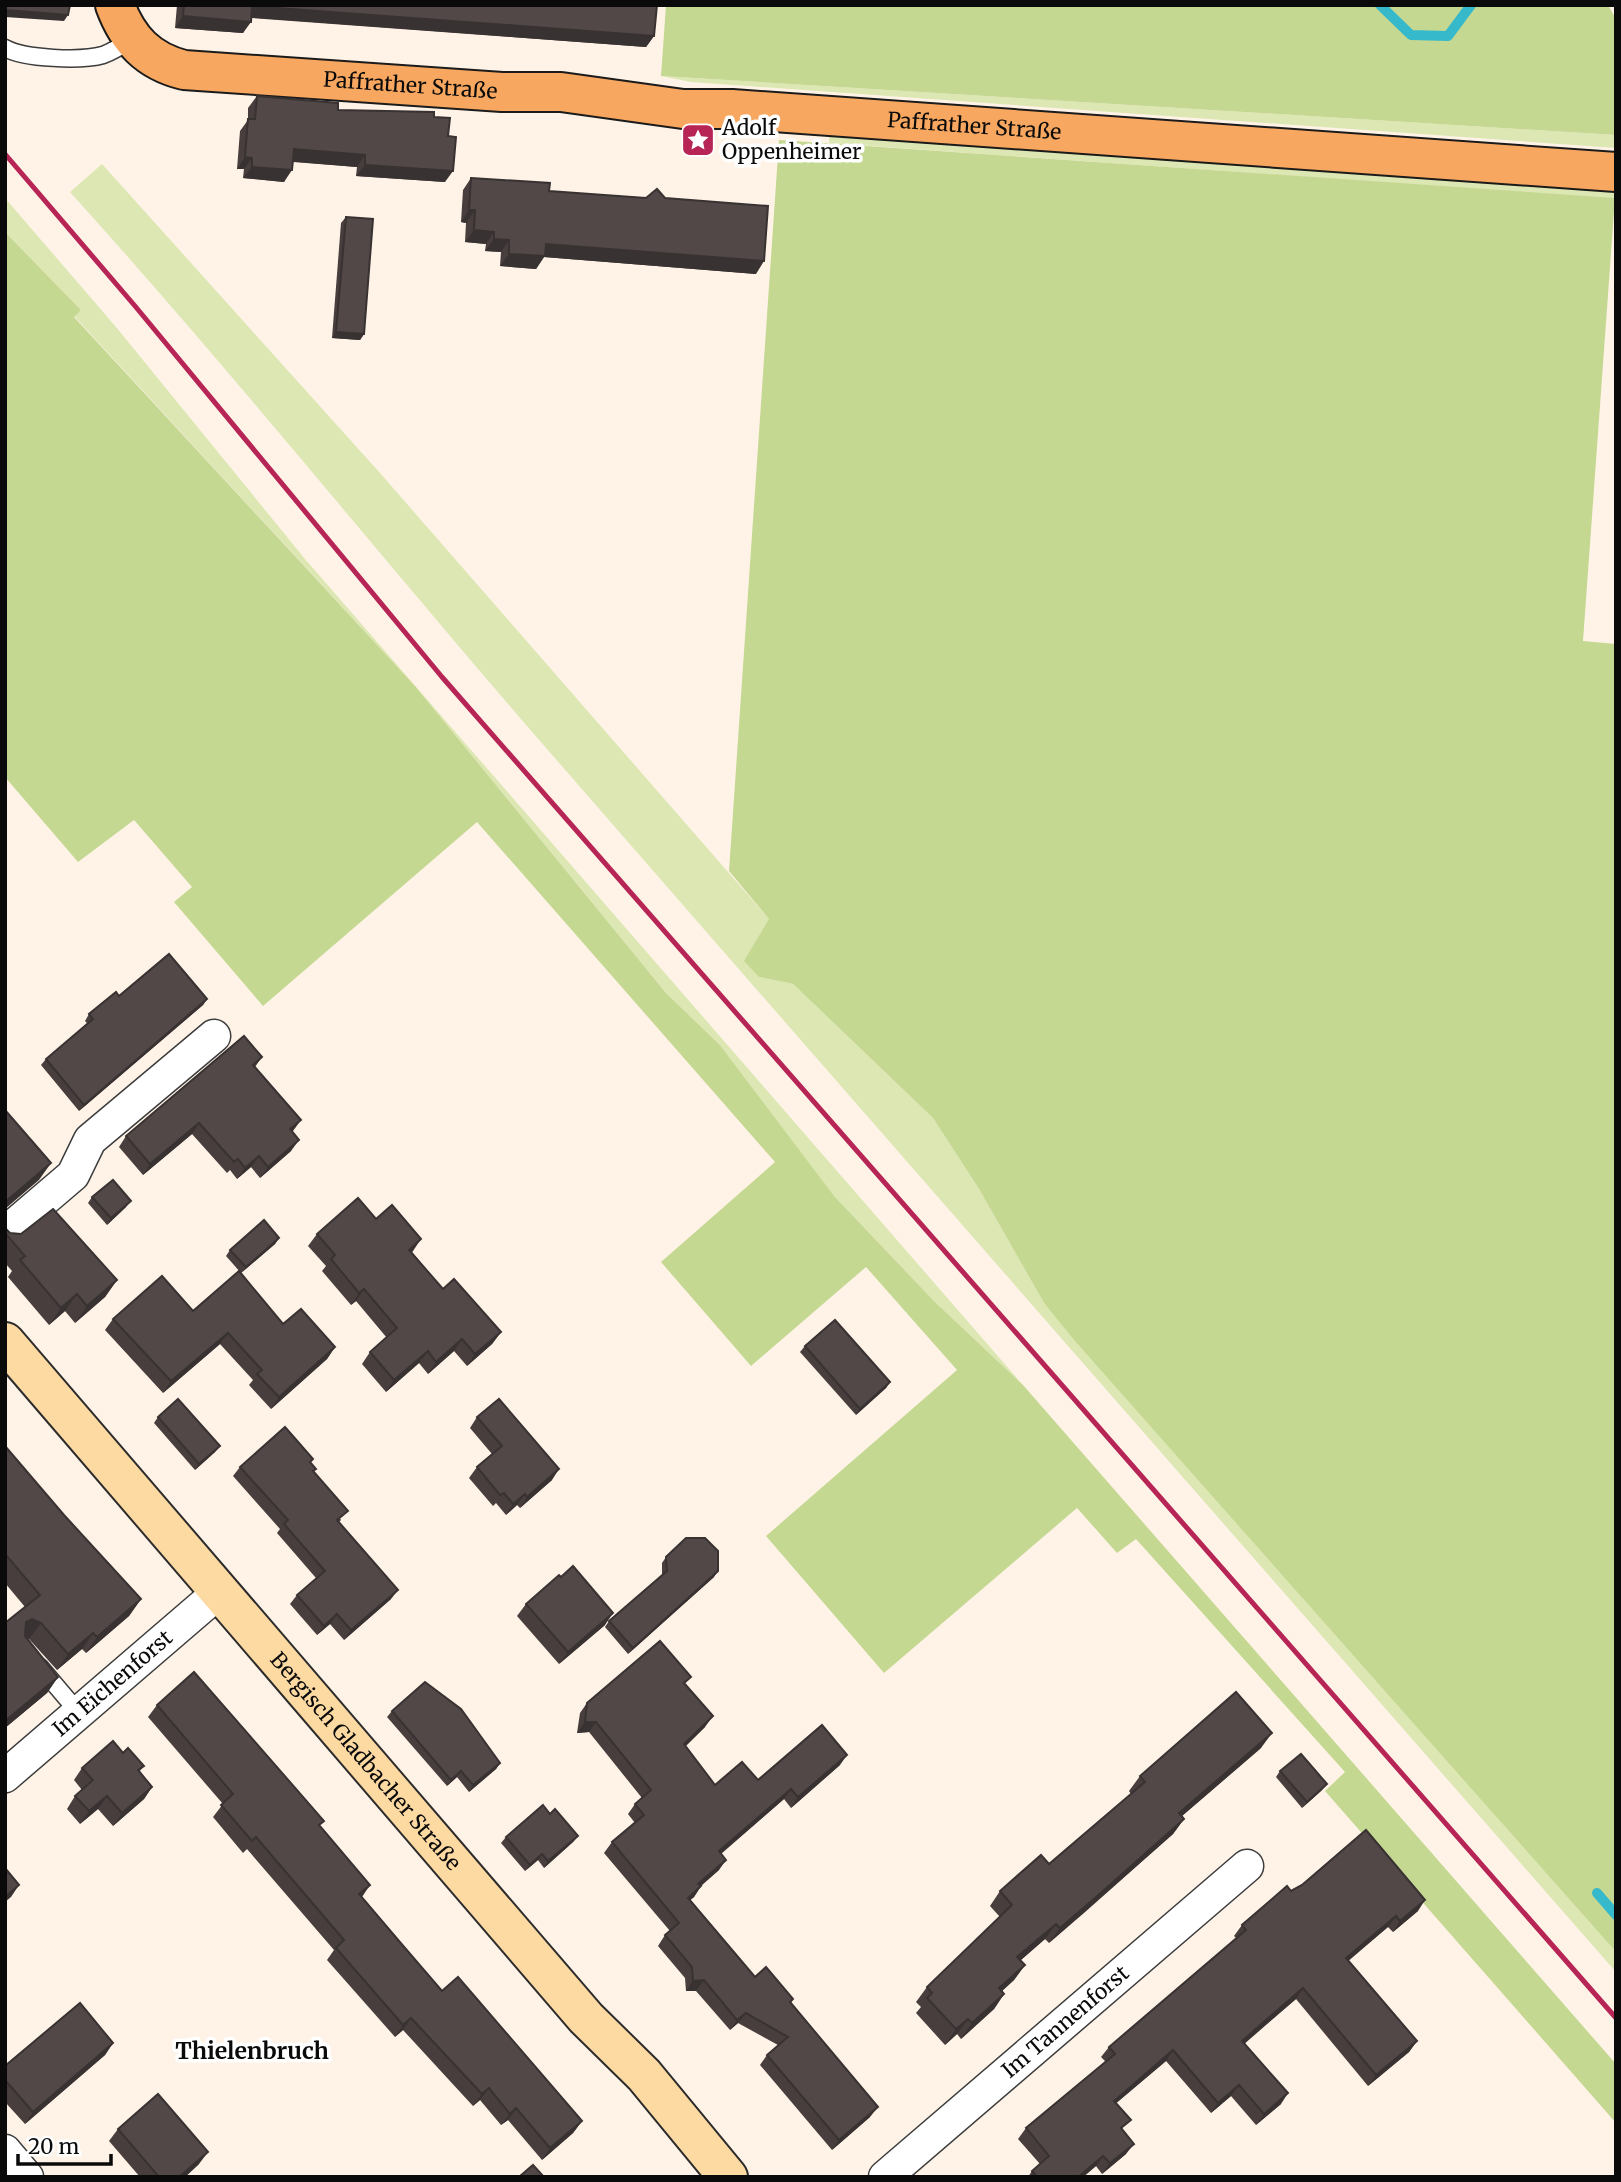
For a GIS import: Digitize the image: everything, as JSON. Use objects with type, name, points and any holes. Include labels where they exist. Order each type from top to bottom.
[{"type":"main road","name":"Paffrather Straße","points":[[115,5],[132,39],[147,55],[164,65],[184,69],[502,92],[561,92],[683,109],[732,108],[1616,172]]},
{"type":"main road","name":"Bergisch Gladbacher Straße","points":[[5,1342],[579,2010],[644,2075],[728,2177]]},
{"type":"street","points":[[5,1233],[73,1175],[90,1140],[214,1036]]},
{"type":"street","name":"Im Eichenforst","points":[[5,1776],[219,1592]]},
{"type":"street","name":"Im Tannenforst","points":[[885,2177],[1247,1866]]},
{"type":"street","points":[[5,2151],[27,2177]]},
{"type":"lane","points":[[5,48],[16,54],[83,58],[115,50],[132,39]]},
{"type":"lane","points":[[30,1655],[79,1713]]},
{"type":"green space","points":[[666,5],[1608,5],[1616,19],[1616,135],[661,76]]},
{"type":"green space","points":[[661,76],[1616,135],[1616,148],[691,82]]},
{"type":"green space","points":[[829,131],[1613,187],[1615,199],[829,143]]},
{"type":"green space","points":[[779,140],[1615,198],[1583,641],[1616,644],[1616,1952],[1075,1341],[1044,1303],[979,1189],[933,1118],[793,984],[759,977],[744,961],[769,919],[729,871]]},
{"type":"green space","points":[[102,164],[380,473],[769,919],[759,977],[793,984],[933,1118],[979,1189],[1044,1303],[1616,1952],[1616,1972],[540,741],[190,328],[70,192]]},
{"type":"green space","points":[[5,198],[116,327],[305,559],[1023,1385],[935,1302],[835,1197],[720,1045],[666,993],[415,686],[74,316],[81,310],[5,232]]},
{"type":"green space","points":[[5,232],[81,310],[74,317],[415,686],[666,993],[720,1045],[835,1197],[935,1302],[1023,1385],[1616,2064],[1616,2123],[1325,1791],[1345,1772],[1136,1539],[1117,1553],[1077,1508],[884,1673],[766,1536],[957,1370],[866,1267],[751,1366],[661,1262],[775,1162],[477,822],[263,1006],[174,902],[192,887],[134,820],[78,862],[5,777]]},
{"type":"building","points":[[5,5],[70,5],[68,15],[5,10]]},
{"type":"building","points":[[184,5],[657,5],[654,36],[252,6],[251,22],[183,16]]},
{"type":"building","points":[[257,96],[338,103],[338,110],[434,112],[434,117],[450,118],[448,136],[456,137],[453,171],[365,165],[365,155],[294,149],[292,170],[252,167],[252,158],[245,157],[248,119],[255,119]]},
{"type":"building","points":[[471,178],[550,183],[549,191],[646,198],[657,189],[665,198],[768,206],[764,261],[546,244],[545,256],[509,254],[509,240],[494,239],[494,232],[474,230],[475,210],[469,210]]},
{"type":"building","points":[[346,217],[373,219],[364,334],[336,332]]},
{"type":"building","points":[[169,954],[207,999],[84,1105],[46,1059],[93,1019],[89,1014],[116,992],[119,996]]},
{"type":"building","points":[[244,1036],[262,1057],[253,1065],[301,1120],[290,1129],[299,1140],[268,1167],[259,1156],[245,1168],[238,1159],[234,1162],[199,1123],[150,1164],[126,1136]]},
{"type":"building","points":[[5,1110],[51,1163],[5,1202]]},
{"type":"building","points":[[113,1180],[131,1201],[111,1218],[92,1197]]},
{"type":"building","points":[[358,1198],[376,1219],[392,1205],[421,1239],[409,1250],[443,1289],[454,1279],[501,1332],[475,1354],[462,1339],[436,1362],[428,1351],[394,1380],[370,1352],[397,1328],[364,1289],[359,1293],[331,1259],[335,1255],[317,1234]]},
{"type":"building","points":[[53,1209],[117,1280],[87,1306],[77,1294],[61,1308],[20,1260],[25,1256],[5,1233],[5,1228],[10,1233],[21,1234]]},
{"type":"building","points":[[264,1220],[279,1238],[246,1267],[230,1250]]},
{"type":"building","points":[[239,1271],[283,1324],[301,1309],[335,1347],[279,1397],[257,1374],[262,1370],[228,1333],[171,1381],[113,1319],[162,1276],[193,1311]]},
{"type":"building","points":[[835,1320],[890,1382],[860,1409],[805,1346]]},
{"type":"building","points":[[178,1399],[220,1446],[199,1464],[158,1417]]},
{"type":"building","points":[[499,1399],[559,1469],[527,1497],[525,1494],[513,1504],[504,1493],[500,1495],[477,1467],[502,1446],[477,1417]]},
{"type":"building","points":[[285,1427],[313,1459],[310,1462],[316,1469],[313,1471],[348,1511],[337,1520],[398,1590],[351,1630],[337,1614],[324,1626],[297,1595],[325,1571],[284,1524],[288,1520],[240,1467]]},
{"type":"building","points":[[5,1446],[141,1599],[97,1637],[93,1633],[68,1654],[41,1623],[32,1619],[26,1622],[25,1636],[58,1677],[5,1721],[5,1623],[40,1595],[5,1554]]},
{"type":"building","points":[[686,1538],[705,1538],[718,1551],[718,1571],[633,1648],[609,1621],[667,1571],[666,1557]]},
{"type":"building","points":[[573,1566],[613,1613],[568,1652],[526,1604]]},
{"type":"building","points":[[660,1641],[691,1677],[684,1683],[713,1716],[684,1744],[715,1785],[742,1762],[758,1780],[822,1725],[847,1755],[798,1797],[791,1789],[719,1851],[726,1860],[698,1884],[701,1886],[688,1898],[755,1977],[766,1967],[793,1999],[790,2002],[878,2107],[839,2140],[767,2055],[788,2037],[746,2013],[737,2020],[704,1980],[693,1981],[692,1967],[665,1935],[679,1923],[612,1842],[644,1815],[635,1804],[651,1790],[596,1722],[585,1722],[587,1703]]},
{"type":"building","points":[[194,1672],[324,1821],[319,1825],[370,1885],[359,1894],[442,1991],[458,1977],[582,2121],[550,2148],[516,2108],[510,2114],[489,2088],[482,2094],[411,2018],[403,2025],[336,1948],[344,1940],[256,1837],[252,1841],[221,1805],[233,1794],[157,1705]]},
{"type":"building","points":[[425,1682],[461,1709],[500,1763],[473,1785],[461,1771],[451,1780],[392,1711]]},
{"type":"building","points":[[1236,1692],[1272,1733],[1179,1813],[1184,1819],[1095,1898],[1060,1928],[1056,1924],[1017,1957],[1025,1965],[999,1988],[1004,1994],[972,2023],[968,2019],[956,2029],[927,1998],[932,1993],[927,1987],[1012,1905],[1000,1891],[1041,1855],[1049,1864],[1145,1782],[1140,1776]]},
{"type":"building","points":[[113,1741],[123,1753],[128,1748],[144,1766],[138,1770],[152,1787],[122,1813],[107,1796],[89,1811],[75,1796],[93,1780],[82,1768]]},
{"type":"building","points":[[1301,1754],[1327,1784],[1307,1802],[1280,1771]]},
{"type":"building","points":[[543,1805],[550,1814],[555,1809],[578,1836],[548,1861],[542,1854],[530,1865],[506,1837]]},
{"type":"building","points":[[1366,1830],[1425,1900],[1400,1921],[1396,1916],[1346,1958],[1417,2041],[1376,2075],[1303,1988],[1242,2041],[1288,2093],[1264,2114],[1239,2085],[1218,2103],[1173,2050],[1114,2101],[1131,2120],[1121,2128],[1134,2144],[1110,2163],[1103,2156],[1078,2177],[1037,2177],[1032,2171],[1049,2156],[1026,2128],[1115,2054],[1109,2047],[1246,1930],[1242,1925],[1287,1886],[1291,1891],[1302,1885]]},
{"type":"building","points":[[5,1868],[19,1885],[5,1897]]},
{"type":"building","points":[[80,2003],[113,2043],[33,2112],[5,2080],[5,2066]]},
{"type":"building","points":[[158,2094],[208,2152],[179,2177],[159,2177],[118,2129]]},
{"type":"building","points":[[533,2165],[544,2177],[519,2177]]},
{"type":"waterway","points":[[1380,5],[1411,35],[1448,36],[1471,5]]},
{"type":"waterway","points":[[1597,1893],[1616,1915]]},
{"type":"railway","points":[[5,154],[135,306],[442,677],[1616,2018]]},
{"type":"place","name":"Adolf Oppenheimer","points":[[698,140]]},
{"type":"district","name":"Thielenbruch","points":[[252,2051]]}]
